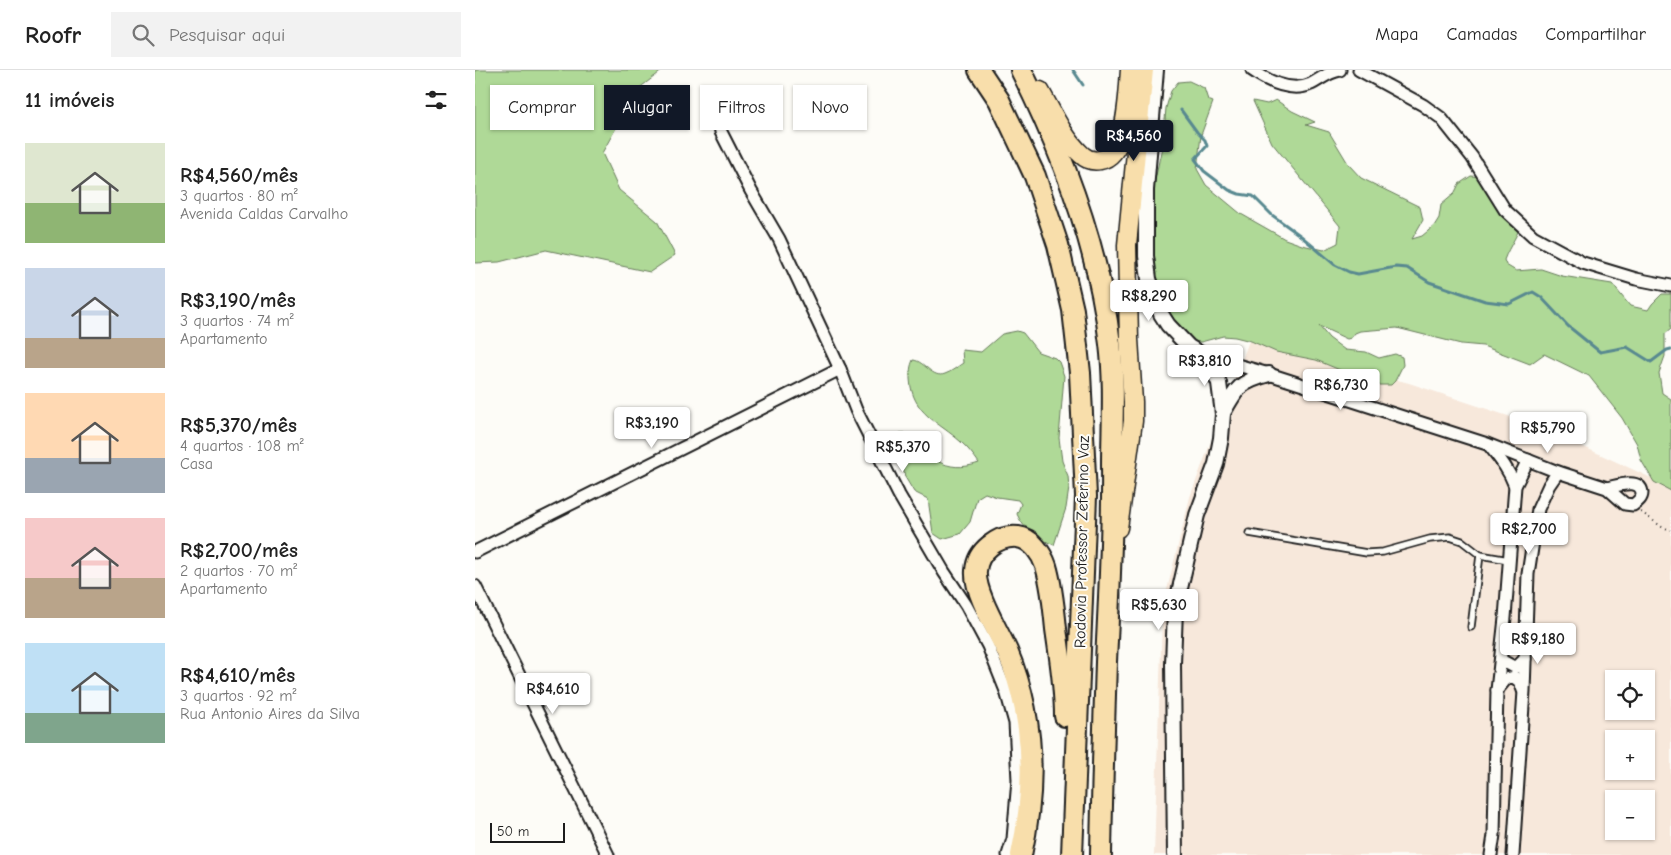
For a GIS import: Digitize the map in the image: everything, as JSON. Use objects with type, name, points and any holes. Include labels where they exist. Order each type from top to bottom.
[{"type":"highway","name":"Rodovia Professor Zeferino Vaz","points":[[979,70],[999,100],[1035,176],[1058,246],[1073,310],[1081,373],[1085,496],[1083,586],[1071,855]]},
{"type":"highway","name":"Rodovia Professor Zeferino Vaz","points":[[1021,70],[1064,163],[1087,233],[1103,301],[1110,344],[1114,390],[1111,572],[1106,663],[1101,855]]},
{"type":"highway","points":[[1021,855],[1031,782],[1027,716],[1018,682],[980,594],[975,573],[976,564],[981,555],[988,546],[996,542],[1019,538],[1029,541],[1039,552],[1046,566],[1052,596],[1065,698],[1066,737],[1074,768]]},
{"type":"main road","points":[[1028,70],[1065,134],[1081,154],[1093,160],[1103,160],[1112,154],[1119,144],[1123,131],[1130,70]]},
{"type":"main road","points":[[1111,572],[1127,473],[1133,420],[1127,245],[1143,70]]},
{"type":"street","points":[[1156,70],[1146,190],[1146,256],[1149,279],[1161,314],[1168,325],[1189,347],[1202,355],[1269,374],[1487,444],[1558,472],[1607,488],[1625,504],[1633,505],[1642,496],[1639,486],[1634,484],[1607,488]]},
{"type":"street","points":[[1252,70],[1282,86],[1298,88],[1311,84],[1332,71],[1339,70]]},
{"type":"street","points":[[1359,70],[1423,105],[1441,118],[1472,157],[1505,210],[1533,236],[1583,263],[1636,279],[1671,286]]},
{"type":"street","points":[[721,130],[751,191],[779,239],[840,369],[856,410],[899,494],[944,572],[966,605],[988,646],[1006,690],[1015,723],[1018,780],[1013,839],[1008,855]]},
{"type":"street","points":[[1175,855],[1173,664],[1175,610],[1197,515],[1215,464],[1221,438],[1223,414],[1219,383],[1213,370],[1202,355]]},
{"type":"street","points":[[475,552],[840,369]]},
{"type":"street","points":[[1223,414],[1237,389],[1249,380],[1269,374]]},
{"type":"street","points":[[1487,444],[1503,462],[1515,486]]},
{"type":"street","points":[[1513,855],[1509,734],[1497,690],[1510,560],[1515,486],[1528,460]]},
{"type":"street","points":[[1491,855],[1509,734],[1524,691],[1528,574],[1538,509],[1549,485],[1558,472]]},
{"type":"street","points":[[1510,560],[1521,566],[1528,574]]},
{"type":"street","points":[[475,586],[607,855]]},
{"type":"street","points":[[1501,660],[1517,667],[1525,659]]},
{"type":"street","points":[[1497,690],[1506,680],[1514,677],[1520,682],[1524,691]]},
{"type":"lane","points":[[1249,533],[1367,553],[1383,552],[1430,539],[1450,538],[1462,541],[1480,555],[1510,560]]},
{"type":"lane","points":[[1471,627],[1480,555]]},
{"type":"path","points":[[1633,505],[1651,519],[1671,530]]},
{"type":"shaded area","points":[[1249,341],[1409,383],[1508,416],[1571,441],[1671,487],[1671,855],[1154,855],[1162,619],[1165,598],[1190,497]]},
{"type":"green space","points":[[475,70],[663,70],[643,85],[604,85],[604,130],[615,130],[602,153],[619,190],[657,221],[675,255],[650,272],[546,250],[499,262],[475,263]]},
{"type":"green space","points":[[1189,81],[1204,88],[1208,100],[1213,102],[1201,135],[1197,169],[1206,185],[1241,214],[1285,239],[1324,250],[1338,243],[1340,226],[1272,143],[1253,101],[1267,104],[1276,100],[1292,111],[1315,122],[1306,125],[1329,132],[1349,165],[1361,178],[1420,207],[1423,220],[1412,239],[1422,236],[1434,226],[1439,218],[1441,205],[1454,194],[1459,184],[1471,176],[1482,177],[1522,219],[1504,260],[1506,265],[1516,271],[1541,269],[1562,276],[1612,284],[1630,306],[1648,310],[1662,294],[1671,294],[1671,329],[1665,334],[1665,356],[1659,373],[1662,393],[1671,399],[1671,491],[1654,482],[1641,460],[1637,444],[1622,418],[1589,376],[1544,354],[1530,364],[1483,346],[1461,344],[1397,328],[1360,331],[1347,339],[1319,326],[1329,338],[1345,350],[1366,352],[1379,358],[1395,354],[1402,357],[1403,365],[1395,381],[1391,385],[1377,385],[1364,377],[1347,373],[1316,360],[1276,352],[1251,341],[1235,337],[1223,336],[1201,342],[1191,341],[1178,328],[1156,289],[1149,209],[1163,142],[1166,108],[1171,91],[1178,82]]},
{"type":"green space","points":[[1017,331],[1023,333],[1038,352],[1055,358],[1059,362],[1064,376],[1059,438],[1062,461],[1068,476],[1069,488],[1066,508],[1054,545],[1037,537],[1023,525],[1017,514],[1021,504],[1018,500],[985,493],[977,498],[970,522],[960,534],[942,539],[933,533],[928,499],[914,492],[905,477],[903,467],[905,455],[899,443],[900,433],[905,433],[929,456],[946,465],[956,467],[979,463],[964,444],[921,409],[912,391],[910,369],[912,362],[913,360],[921,363],[936,374],[945,374],[963,363],[962,350],[981,352],[1002,334]]},
{"type":"waterway","points":[[1073,70],[1083,85]]},
{"type":"waterway","points":[[1181,110],[1205,140],[1207,146],[1195,159],[1204,171],[1229,190],[1253,196],[1272,215],[1301,236],[1335,265],[1349,272],[1358,274],[1396,267],[1407,268],[1429,282],[1485,301],[1509,304],[1533,292],[1541,297],[1568,326],[1600,352],[1627,347],[1651,362],[1671,349]]}]
